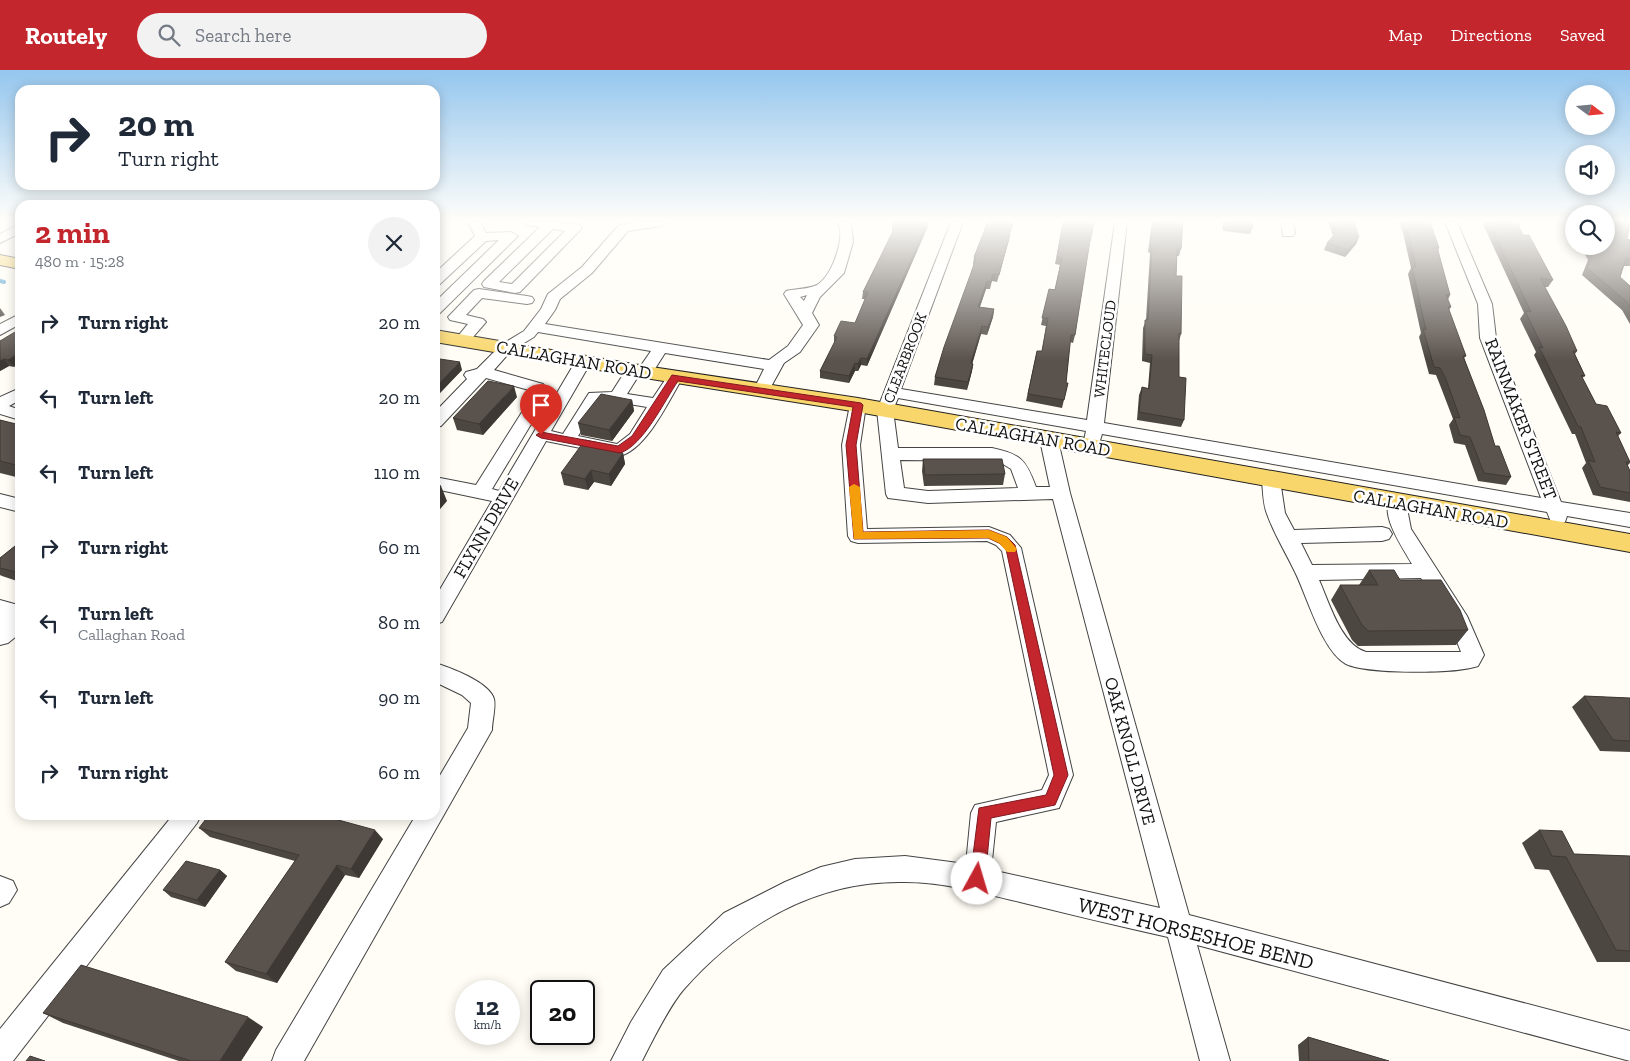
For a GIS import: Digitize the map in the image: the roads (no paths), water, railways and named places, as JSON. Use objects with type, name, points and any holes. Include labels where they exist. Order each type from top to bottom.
[{"type":"main road","name":"CALLAGHAN ROAD","points":[[444,340],[506,348],[761,391],[858,405],[888,401],[1049,440],[1094,438],[1271,480],[1562,532],[1629,538]]},
{"type":"street","points":[[440,305],[478,268]]},
{"type":"street","points":[[503,268],[489,284],[515,288],[534,268]]},
{"type":"street","points":[[440,417],[506,348],[529,334],[548,310],[552,297],[590,268]]},
{"type":"street","points":[[805,313],[814,296],[837,273],[838,268]]},
{"type":"street","name":"CLEARBROOK","points":[[888,401],[939,268]]},
{"type":"street","name":"WHITECLOUD","points":[[1094,438],[1115,268]]},
{"type":"street","name":"RAINMAKER STREET","points":[[1470,268],[1485,304],[1488,338],[1555,507],[1562,532]]},
{"type":"street","points":[[761,391],[777,360],[794,349],[810,325],[805,313],[791,294],[822,288]]},
{"type":"street","points":[[444,340],[478,322],[455,317],[479,292],[527,300]]},
{"type":"street","points":[[0,330],[15,321]]},
{"type":"street","points":[[535,327],[774,366]]},
{"type":"street","points":[[617,397],[661,348]]},
{"type":"street","name":"FLYNN DRIVE","points":[[440,607],[583,362]]},
{"type":"street","points":[[440,399],[462,377],[483,372],[538,387],[537,401],[480,492]]},
{"type":"street","points":[[541,435],[620,450],[636,438],[675,377]]},
{"type":"street","points":[[0,404],[15,395]]},
{"type":"street","points":[[567,440],[596,398],[617,397],[658,404]]},
{"type":"street","points":[[888,401],[890,454],[895,494],[928,497],[1060,493]]},
{"type":"street","name":"CALLAGHAN ROAD","points":[[888,401],[1094,438],[1555,507],[1629,538]]},
{"type":"street","points":[[858,405],[851,445],[858,536],[989,534],[1003,540],[1011,548],[1061,775],[1050,800],[984,813],[977,879]]},
{"type":"street","points":[[0,409],[15,414]]},
{"type":"street","name":"OAK KNOLL DRIVE","points":[[1049,440],[1060,493],[1215,1061]]},
{"type":"street","points":[[890,454],[992,454],[1008,457],[1018,464],[1029,494]]},
{"type":"street","points":[[1271,480],[1276,512],[1306,573],[1327,623],[1340,645],[1354,657],[1366,662],[1448,662],[1470,660],[1473,655],[1470,642],[1452,607],[1426,571],[1401,529],[1397,503]]},
{"type":"street","points":[[440,484],[503,498]]},
{"type":"street","points":[[0,500],[15,504]]},
{"type":"street","points":[[1288,537],[1382,534]]},
{"type":"street","points":[[1306,573],[1426,571]]},
{"type":"street","points":[[0,608],[11,611],[10,630]]},
{"type":"street","points":[[440,674],[470,688],[483,700],[480,730],[440,798]]},
{"type":"street","points":[[0,1053],[184,820]]},
{"type":"street","points":[[287,1061],[427,820]]},
{"type":"street","name":"WEST HORSESHOE BEND","points":[[626,1061],[641,1032],[673,980],[734,924],[794,891],[821,880],[855,872],[905,869],[954,874],[1178,926],[1630,1046]]},
{"type":"street","points":[[0,889],[4,890],[0,894]]},
{"type":"waterway","points":[[0,281],[4,282]]}]
